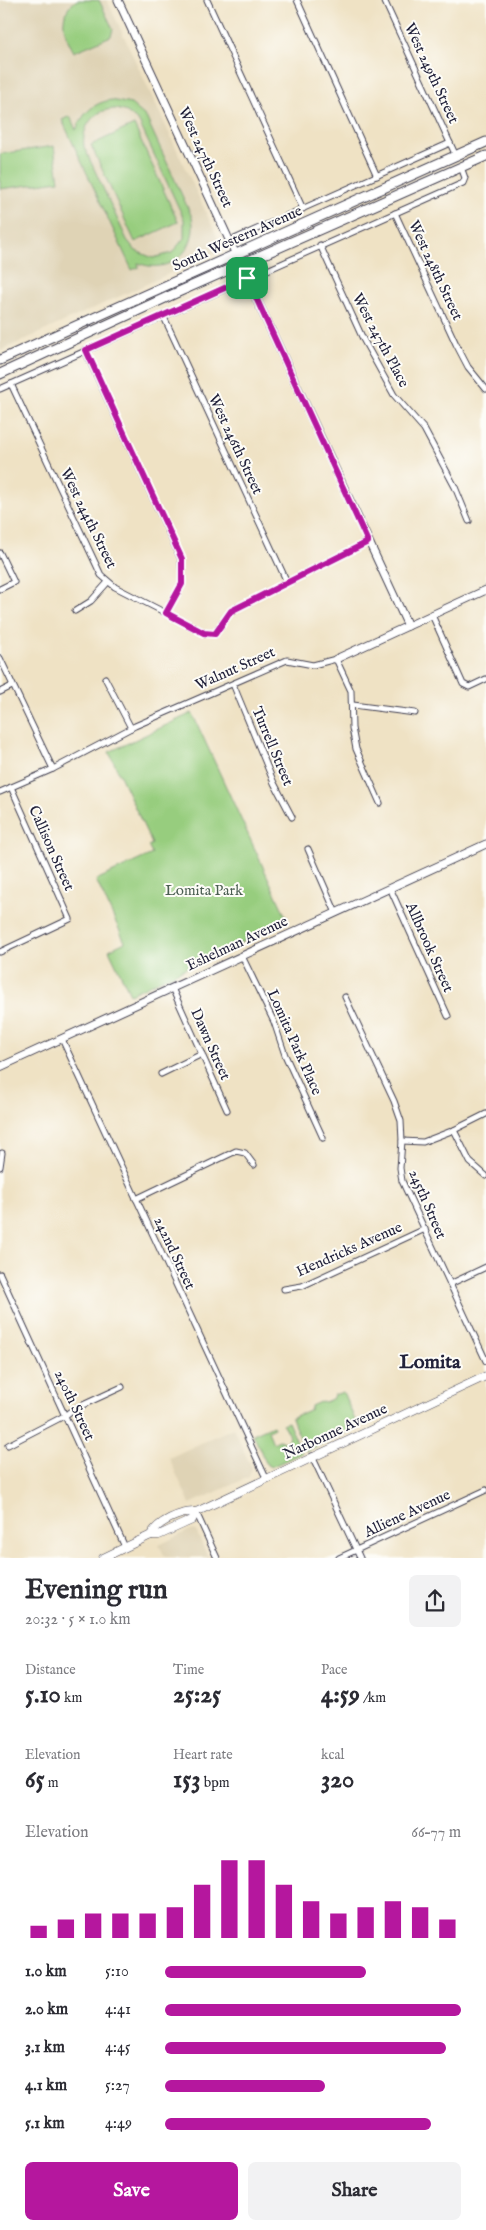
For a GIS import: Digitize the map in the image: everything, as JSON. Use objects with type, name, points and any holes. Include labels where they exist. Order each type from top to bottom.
[{"type":"main road","name":"South Western Avenue","points":[[0,360],[486,142]]},
{"type":"main road","name":"South Western Avenue","points":[[0,374],[486,156]]},
{"type":"main road","name":"Narbonne Avenue","points":[[103,1558],[151,1535],[159,1535],[192,1520],[196,1512],[486,1376]]},
{"type":"street","name":"West 247th Street","points":[[118,0],[408,626]]},
{"type":"street","points":[[207,0],[303,209]]},
{"type":"street","points":[[297,0],[377,176]]},
{"type":"street","name":"West 249th Street","points":[[384,0],[456,156]]},
{"type":"street","name":"South Western Avenue","points":[[230,241],[450,143]]},
{"type":"street","points":[[0,389],[463,183],[465,178],[461,167]]},
{"type":"street","name":"West 248th Street","points":[[395,213],[456,344],[468,367],[486,389]]},
{"type":"street","name":"West 247th Place","points":[[320,245],[363,339],[394,396],[424,429],[455,487],[469,521]]},
{"type":"street","name":"West 246th Street","points":[[163,315],[287,582]]},
{"type":"street","points":[[86,350],[182,559],[182,584],[166,613]]},
{"type":"street","name":"West 244th Street","points":[[12,384],[96,567],[108,582],[204,633],[215,634],[231,611],[287,582]]},
{"type":"street","points":[[287,582],[368,542]]},
{"type":"street","points":[[0,553],[14,582],[0,589]]},
{"type":"street","points":[[75,611],[91,601],[108,582]]},
{"type":"street","name":"Walnut Street","points":[[0,792],[53,769],[131,728],[286,660],[313,665],[336,659],[486,590]]},
{"type":"street","points":[[432,615],[462,684],[469,687],[486,680]]},
{"type":"street","points":[[0,658],[53,769]]},
{"type":"street","points":[[336,659],[351,691],[352,728],[356,749],[380,803]]},
{"type":"street","points":[[105,678],[131,728]]},
{"type":"street","name":"Turrell Street","points":[[233,684],[274,783],[292,817]]},
{"type":"street","points":[[0,692],[12,686]]},
{"type":"street","points":[[352,705],[415,713]]},
{"type":"street","name":"Callison Street","points":[[0,952],[70,919],[11,787]]},
{"type":"street","name":"Eshelman Avenue","points":[[0,1067],[486,844]]},
{"type":"street","points":[[308,849],[336,913]]},
{"type":"street","name":"Allbrook Street","points":[[390,888],[448,1016]]},
{"type":"street","name":"Lomita Park Place","points":[[242,956],[274,1022],[285,1055],[323,1138]]},
{"type":"street","name":"Dawn Street","points":[[172,988],[227,1110]]},
{"type":"street","name":"245th Street","points":[[345,998],[394,1101],[401,1121],[400,1168],[402,1181],[486,1361]]},
{"type":"street","name":"242nd Street","points":[[62,1039],[266,1478]]},
{"type":"street","points":[[161,1074],[202,1054]]},
{"type":"street","points":[[402,1141],[423,1142],[454,1130],[486,1114]]},
{"type":"street","points":[[454,1130],[470,1162],[486,1176]]},
{"type":"street","points":[[136,1199],[236,1151],[245,1153],[254,1165]]},
{"type":"street","points":[[0,1167],[2,1153]]},
{"type":"street","name":"Hendricks Avenue","points":[[284,1289],[302,1286],[425,1229]]},
{"type":"street","points":[[450,1284],[486,1267]]},
{"type":"street","name":"240th Street","points":[[0,1274],[125,1547]]},
{"type":"street","points":[[8,1445],[66,1415],[72,1410],[122,1387]]},
{"type":"street","points":[[312,1456],[360,1558]]},
{"type":"street","name":"Alliene Avenue","points":[[339,1558],[486,1490]]},
{"type":"street","points":[[196,1512],[217,1558]]},
{"type":"shaded area","points":[[0,0],[107,0],[223,249],[0,351]]},
{"type":"shaded area","points":[[233,1428],[252,1468],[249,1477],[190,1504],[169,1458]]},
{"type":"shaded area","points":[[190,1530],[196,1531],[208,1557],[165,1557],[159,1545]]},
{"type":"green space","points":[[77,0],[99,0],[113,29],[111,36],[74,52],[65,32],[64,18],[66,12]]},
{"type":"green space","points":[[111,100],[131,104],[146,117],[192,217],[193,229],[191,240],[186,249],[171,263],[150,266],[138,263],[139,267],[132,270],[62,120],[70,116],[76,130],[89,110],[105,101]],"holes":[[[109,109],[127,112],[139,122],[184,219],[184,238],[172,253],[153,258],[136,251],[127,240],[84,147],[87,125],[96,115]]]},
{"type":"green space","points":[[134,125],[178,222],[135,242],[91,145]]},
{"type":"green space","points":[[54,146],[59,181],[0,189],[0,154]]},
{"type":"green space","name":"Lomita Park","points":[[192,713],[288,921],[130,994],[109,950],[125,942],[96,880],[152,854],[148,846],[152,844],[109,752]]},
{"type":"green space","points":[[343,1392],[358,1427],[306,1451],[291,1418],[311,1409],[311,1406],[332,1399],[334,1395]]},
{"type":"green space","points":[[288,1422],[302,1453],[271,1467],[267,1465],[253,1434],[273,1425],[274,1428],[268,1431],[273,1443],[279,1440],[286,1443],[289,1436],[283,1424]]},
{"type":"district","name":"Lomita","points":[[430,1361]]},
{"type":"route","points":[[247,278],[368,542],[231,611],[215,634],[204,633],[166,613],[182,584],[182,559],[86,350],[247,278]]}]
